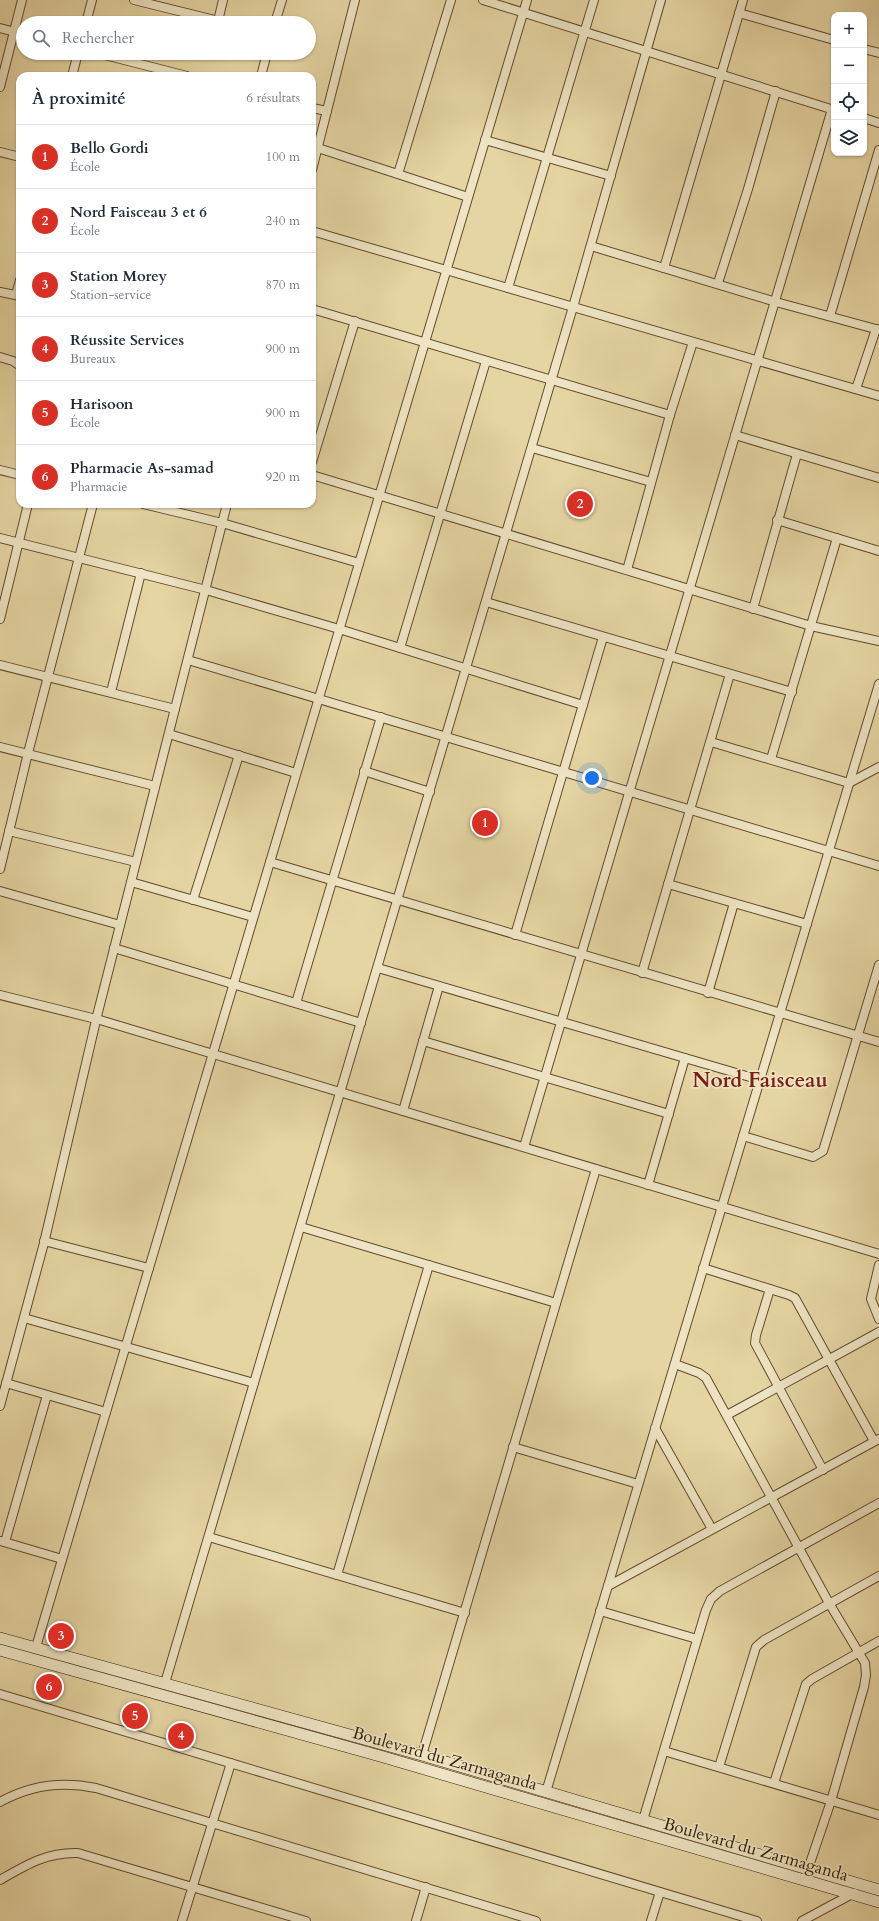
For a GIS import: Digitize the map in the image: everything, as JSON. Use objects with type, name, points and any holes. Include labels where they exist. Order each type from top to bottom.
[{"type":"main road","name":"Boulevard du Zarmaganda","points":[[0,1638],[422,1755],[879,1890]]},
{"type":"main road","name":"Boulevard du Zarmaganda","points":[[0,1650],[373,1754],[879,1902]]},
{"type":"street","points":[[18,16],[22,0]]},
{"type":"street","points":[[88,16],[92,0]]},
{"type":"street","points":[[134,0],[150,2],[200,16]]},
{"type":"street","points":[[219,16],[223,0]]},
{"type":"street","points":[[277,16],[282,0]]},
{"type":"street","points":[[316,155],[355,0]]},
{"type":"street","points":[[398,174],[451,0]]},
{"type":"street","points":[[483,0],[584,33],[831,108]]},
{"type":"street","points":[[36,1647],[527,0]]},
{"type":"street","points":[[508,288],[594,0]]},
{"type":"street","points":[[165,1683],[574,307],[661,0]]},
{"type":"street","points":[[664,268],[743,0]]},
{"type":"street","points":[[739,13],[831,39]]},
{"type":"street","points":[[0,88],[16,24]]},
{"type":"street","points":[[0,28],[14,32]]},
{"type":"street","points":[[867,50],[879,53]]},
{"type":"street","points":[[73,72],[76,60]]},
{"type":"street","points":[[124,60],[171,72]]},
{"type":"street","points":[[262,72],[265,60]]},
{"type":"street","points":[[718,283],[748,189],[776,91]]},
{"type":"street","points":[[316,109],[327,111]]},
{"type":"street","points":[[524,1147],[560,1021],[831,116]]},
{"type":"street","points":[[867,119],[879,123]]},
{"type":"street","points":[[485,140],[611,176]]},
{"type":"street","points":[[318,148],[468,196]]},
{"type":"street","points":[[830,316],[879,150]]},
{"type":"street","points":[[0,152],[16,156]]},
{"type":"street","points":[[316,232],[879,396]]},
{"type":"street","points":[[591,246],[718,283],[776,302],[877,330],[856,389]]},
{"type":"street","points":[[0,292],[16,296]]},
{"type":"street","points":[[316,309],[670,415]]},
{"type":"street","points":[[316,449],[355,321]]},
{"type":"street","points":[[627,570],[670,415],[693,342]]},
{"type":"street","points":[[0,357],[16,363]]},
{"type":"street","points":[[400,648],[486,361]]},
{"type":"street","points":[[735,435],[879,478]]},
{"type":"street","points":[[532,448],[651,482]]},
{"type":"street","points":[[753,609],[777,520],[797,454]]},
{"type":"street","points":[[0,470],[16,474]]},
{"type":"street","points":[[316,476],[811,626],[879,641]]},
{"type":"street","points":[[0,619],[27,508]]},
{"type":"street","points":[[0,869],[91,508]]},
{"type":"street","points":[[166,508],[359,563]]},
{"type":"street","points":[[0,1406],[44,1241],[96,1019],[226,508]]},
{"type":"street","points":[[777,520],[879,551]]},
{"type":"street","points":[[0,538],[206,590],[339,629],[583,705]]},
{"type":"street","points":[[771,759],[837,538]]},
{"type":"street","points":[[111,692],[141,573]]},
{"type":"street","points":[[486,602],[792,692]]},
{"type":"street","points":[[514,935],[603,637]]},
{"type":"street","points":[[188,660],[879,866]]},
{"type":"street","points":[[0,665],[175,708]]},
{"type":"street","points":[[642,973],[730,674]]},
{"type":"street","points":[[546,1792],[828,852],[877,697],[879,684]]},
{"type":"street","points":[[296,1003],[381,717]]},
{"type":"street","points":[[169,734],[296,773]]},
{"type":"street","points":[[711,742],[849,783],[879,767]]},
{"type":"street","points":[[0,746],[155,786]]},
{"type":"street","points":[[193,900],[238,755]]},
{"type":"street","points":[[364,772],[430,792]]},
{"type":"street","points":[[9,831],[136,862]]},
{"type":"street","points":[[270,862],[580,955],[879,1042]]},
{"type":"street","points":[[131,882],[253,917]]},
{"type":"street","points":[[668,884],[807,924]]},
{"type":"street","points":[[0,891],[120,925]]},
{"type":"street","points":[[708,992],[734,903]]},
{"type":"street","points":[[114,948],[234,983],[361,1023]]},
{"type":"street","points":[[743,1136],[814,1157],[819,1156],[823,1151],[879,965]]},
{"type":"street","points":[[378,968],[760,1080]]},
{"type":"street","points":[[403,1111],[439,986]]},
{"type":"street","points":[[0,995],[96,1019],[879,1254]]},
{"type":"street","points":[[423,1041],[668,1114]]},
{"type":"street","points":[[648,1185],[684,1058]]},
{"type":"street","points":[[422,1755],[596,1169]]},
{"type":"street","points":[[301,1227],[556,1303]]},
{"type":"street","points":[[44,1241],[149,1268]]},
{"type":"street","points":[[337,1575],[429,1265]]},
{"type":"street","points":[[879,1266],[871,1299],[879,1320]]},
{"type":"street","points":[[608,1586],[876,1440],[828,1360],[799,1304],[789,1295],[703,1268]]},
{"type":"street","points":[[770,1289],[755,1343],[823,1470]]},
{"type":"street","points":[[24,1318],[254,1383]]},
{"type":"street","points":[[727,1415],[879,1332]]},
{"type":"street","points":[[675,1364],[700,1373],[706,1378],[772,1496],[829,1603],[865,1663],[866,1675],[831,1801],[808,1868]]},
{"type":"street","points":[[6,1383],[106,1412]]},
{"type":"street","points":[[47,1395],[3,1541],[62,1559]]},
{"type":"street","points":[[655,1428],[712,1529]]},
{"type":"street","points":[[514,1448],[638,1484]]},
{"type":"street","points":[[642,1820],[706,1610],[711,1599],[720,1591],[879,1503]]},
{"type":"street","points":[[209,1537],[465,1612]]},
{"type":"street","points":[[719,1766],[756,1647],[764,1640],[879,1576]]},
{"type":"street","points":[[600,1611],[697,1639]]},
{"type":"street","points":[[774,1784],[806,1684],[812,1679],[879,1641]]},
{"type":"street","points":[[0,1694],[757,1921]]},
{"type":"street","points":[[664,1751],[719,1766],[879,1815]]},
{"type":"street","points":[[182,1921],[194,1887],[231,1763]]},
{"type":"street","points":[[0,1802],[31,1789],[51,1784],[80,1785],[426,1886],[536,1921]]},
{"type":"street","points":[[0,1880],[47,1856],[62,1852],[78,1853],[306,1921]]},
{"type":"street","points":[[416,1921],[426,1886]]},
{"type":"street","points":[[802,1921],[866,1886]]},
{"type":"street","points":[[651,1921],[660,1892]]},
{"type":"place","name":"Nord Faisceau 3 et 6","points":[[580,504]]},
{"type":"place","name":"Bello Gordi","points":[[485,823]]},
{"type":"place","name":"Station Morey","points":[[61,1636]]},
{"type":"place","name":"Pharmacie As-samad","points":[[49,1687]]},
{"type":"place","name":"Harisoon","points":[[135,1716]]},
{"type":"place","name":"Réussite Services","points":[[181,1736]]},
{"type":"district","name":"Nord Faisceau","points":[[760,1080]]}]
